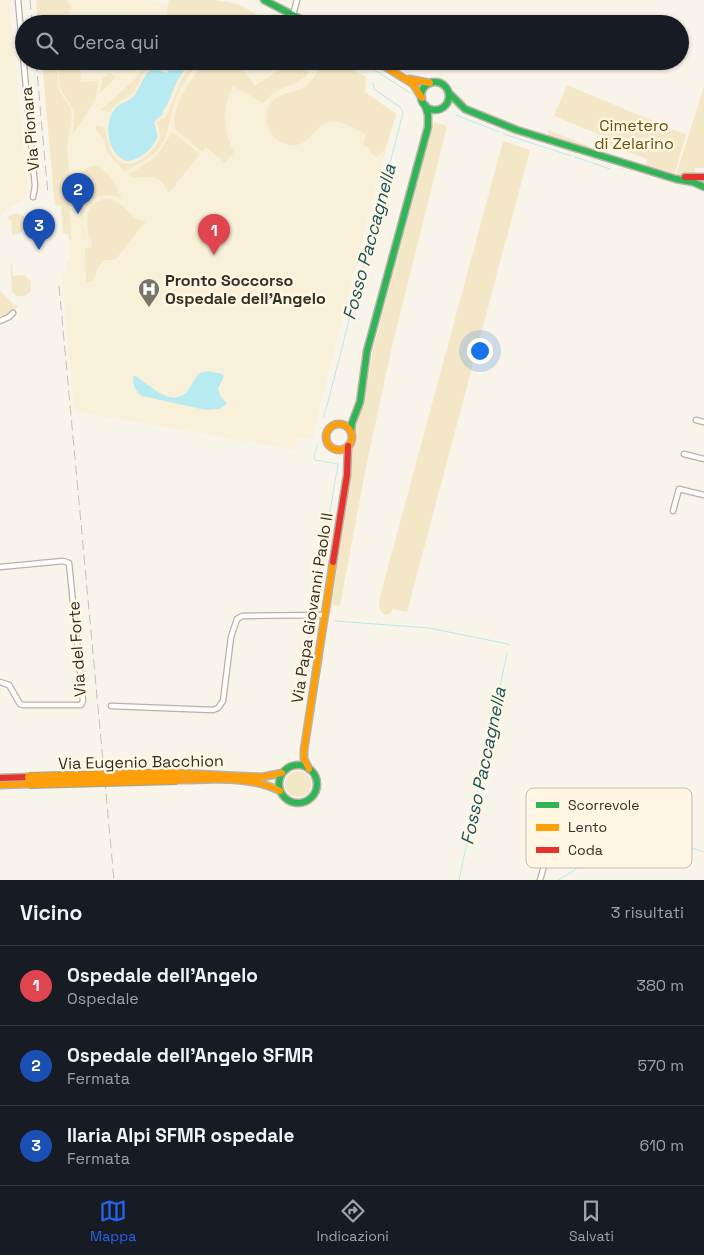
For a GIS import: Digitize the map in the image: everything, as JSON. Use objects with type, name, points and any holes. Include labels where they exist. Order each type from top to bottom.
[{"type":"main road","points":[[264,0],[293,15]]},
{"type":"main road","points":[[337,450],[344,449],[352,440],[351,431],[360,402],[372,330],[428,127],[428,115],[416,87],[391,70]]},
{"type":"main road","points":[[404,78],[430,83]]},
{"type":"main road","points":[[465,109],[442,83],[436,81],[430,83],[422,90],[423,101],[432,109],[465,109],[517,130],[704,187]]},
{"type":"main road","points":[[428,127],[441,108],[448,102],[450,94]]},
{"type":"main road","points":[[668,177],[704,177],[702,183],[704,187]]},
{"type":"main road","points":[[348,470],[345,459],[337,450],[328,445],[326,434],[330,426],[350,420],[355,415]]},
{"type":"main road","points":[[341,423],[348,426],[351,431]]},
{"type":"main road","name":"Via Papa Giovanni Paolo II","points":[[309,769],[304,759],[304,750],[348,470],[348,446]]},
{"type":"main road","name":"Via Papa Giovanni Paolo II","points":[[292,766],[304,750]]},
{"type":"main road","points":[[300,765],[309,769],[315,776],[316,791],[302,803],[294,803],[287,800],[280,791],[279,782],[282,773],[292,766],[300,765]]},
{"type":"main road","name":"Via Eugenio Bacchion","points":[[0,778],[29,780],[177,777],[214,774],[269,777],[282,773]]},
{"type":"main road","name":"Via Eugenio Bacchion","points":[[177,777],[268,785],[280,791]]},
{"type":"main road","name":"Via Eugenio Bacchion","points":[[0,785],[29,780]]},
{"type":"street","name":"Via Pionara","points":[[18,0],[19,15]]},
{"type":"street","points":[[293,15],[297,0]]},
{"type":"street","name":"Via Pionara","points":[[24,70],[34,177],[33,198]]},
{"type":"street","points":[[0,321],[13,313]]},
{"type":"street","points":[[696,420],[704,422]]},
{"type":"street","points":[[684,454],[704,459]]},
{"type":"street","points":[[673,511],[679,489],[704,495]]},
{"type":"street","name":"Via del Forte","points":[[0,567],[68,561],[82,703],[23,705],[20,704],[9,685],[0,682]]},
{"type":"street","name":"Via del Forte","points":[[111,706],[213,710],[218,708],[222,701],[231,637],[238,618],[242,616],[325,615]]},
{"type":"shaded area","points":[[0,0],[9,0],[27,196],[24,200],[6,209],[0,219]]},
{"type":"shaded area","points":[[36,0],[153,0],[154,2],[168,4],[169,0],[243,6],[258,15],[37,15]]},
{"type":"shaded area","points":[[43,70],[354,70],[366,77],[365,92],[396,114],[372,200],[312,439],[297,437],[296,450],[74,411],[62,274],[67,273],[66,261],[71,260],[68,234],[63,234],[61,205],[55,206]]},
{"type":"green space","points":[[36,0],[66,0],[71,7],[69,15],[37,15]]},
{"type":"green space","points":[[169,0],[215,0],[238,4],[258,15],[166,15]]},
{"type":"green space","points":[[43,70],[57,70],[59,91],[70,108],[72,115],[67,147],[71,240],[69,240],[68,234],[63,234],[61,205],[55,206]]},
{"type":"green space","points":[[59,70],[80,70],[81,82],[98,81],[96,98],[72,136],[74,112],[60,87]]},
{"type":"green space","points":[[142,70],[147,70],[132,92],[115,105],[110,112],[101,110],[136,78]]},
{"type":"green space","points":[[188,70],[193,70],[179,90],[163,142],[151,157],[125,172],[107,152],[104,140],[95,128],[96,125],[104,127],[111,151],[120,162],[132,163],[144,158],[158,142],[160,131],[157,122],[169,112],[182,79]]},
{"type":"green space","points":[[199,70],[244,70],[255,86],[279,70],[304,70],[309,73],[298,82],[274,93],[264,103],[233,86],[227,102],[225,119],[230,144],[234,152],[225,163],[206,147],[202,152],[175,129],[174,120],[179,102]]},
{"type":"green space","points":[[318,70],[354,70],[366,77],[365,92],[396,114],[385,150],[377,157],[371,154],[369,148],[363,145],[366,134],[340,122],[330,122],[324,125],[297,145],[290,145],[276,139],[270,132],[266,119],[269,106],[281,95],[301,89],[314,78]]},
{"type":"green space","points":[[110,73],[116,77],[100,93],[103,78]]},
{"type":"green space","name":"Cimetero di Zelarino","points":[[567,85],[656,122],[656,125],[686,134],[675,173],[645,165],[647,159],[608,145],[610,139],[554,116]]},
{"type":"green space","points":[[704,86],[704,168],[695,168],[694,175],[676,175]]},
{"type":"green space","points":[[434,122],[447,126],[393,342],[366,467],[340,606],[333,605],[332,613],[330,613],[352,467],[350,458],[354,439],[353,431],[364,401],[374,346]]},
{"type":"green space","points":[[548,130],[589,146],[586,148],[549,136]]},
{"type":"green space","points":[[172,132],[200,154],[168,194],[165,186],[156,178],[128,175],[153,159]]},
{"type":"green space","points":[[503,141],[530,150],[407,612],[393,609],[390,614],[385,615],[380,610],[379,600]]},
{"type":"green space","points":[[96,166],[109,175],[122,199],[110,195],[98,197],[89,203],[83,218],[84,238],[80,205],[81,178],[86,169]]},
{"type":"green space","points":[[105,199],[118,202],[134,217],[146,221],[115,260],[104,260],[93,280],[86,283],[85,248],[92,247],[87,219],[89,209],[98,201]]},
{"type":"green space","points":[[16,213],[24,216],[26,227],[20,234],[12,235],[11,220],[7,218]]},
{"type":"green space","points":[[12,264],[13,276],[24,275],[31,281],[31,291],[25,296],[16,296],[12,291],[10,265]]},
{"type":"green space","points":[[0,291],[13,304],[19,306],[5,319],[0,320]]},
{"type":"green space","points":[[298,771],[308,774],[311,784],[308,794],[298,797],[288,794],[285,784],[288,774]]},
{"type":"water","points":[[159,70],[167,73],[169,70],[184,70],[162,112],[163,114],[154,122],[157,137],[148,151],[137,158],[126,161],[117,154],[110,142],[108,127],[112,113],[116,107],[133,97],[149,71]]},
{"type":"water","points":[[208,371],[224,376],[218,389],[221,397],[227,404],[219,409],[206,410],[142,396],[136,390],[133,382],[133,376],[135,376],[160,393],[174,398],[187,392],[200,373]]},
{"type":"waterway","points":[[375,70],[410,93]]},
{"type":"waterway","name":"Fosso Paccagnella","points":[[324,417],[403,113],[400,107],[374,89],[373,82]]},
{"type":"waterway","points":[[456,115],[499,132]]},
{"type":"waterway","points":[[504,134],[571,156]]},
{"type":"waterway","points":[[575,157],[610,169]]},
{"type":"waterway","name":"Fosso Paccagnella","points":[[313,612],[338,464],[315,460],[314,456],[317,445]]},
{"type":"waterway","name":"Fosso Paccagnella","points":[[312,618],[311,620],[315,621]]},
{"type":"waterway","name":"Fosso Paccagnella","points":[[335,621],[429,628],[508,645]]},
{"type":"waterway","name":"Fosso Paccagnella","points":[[459,880],[507,653]]},
{"type":"waterway","points":[[692,848],[704,852]]},
{"type":"waterway","points":[[558,880],[576,868]]},
{"type":"railway","points":[[30,0],[31,15]]},
{"type":"railway","points":[[37,70],[48,195]]},
{"type":"railway","points":[[59,286],[114,880]]},
{"type":"traffic: fast","points":[[264,0],[293,15]]},
{"type":"traffic: fast","points":[[435,82],[445,86],[449,96],[445,106],[435,110],[425,106],[421,96],[425,86],[435,82]]},
{"type":"traffic: fast","points":[[450,94],[465,109],[517,130],[676,179],[693,182],[704,187]]},
{"type":"traffic: fast","points":[[351,431],[360,402],[367,351],[428,127],[428,115],[425,105]]},
{"type":"traffic: fast","points":[[298,765],[305,766],[311,771],[316,777],[317,784],[316,791],[311,797],[305,802],[298,803],[291,802],[285,797],[280,791],[279,784],[280,777],[285,771],[291,766],[298,765]]},
{"type":"traffic: slow","points":[[390,70],[413,84],[422,98]]},
{"type":"traffic: slow","points":[[409,79],[430,83]]},
{"type":"traffic: slow","points":[[339,424],[349,427],[352,437],[349,447],[339,450],[329,447],[326,437],[329,427],[339,424]]},
{"type":"traffic: slow","points":[[309,769],[304,759],[304,750],[333,562]]},
{"type":"traffic: slow","points":[[177,773],[262,777],[282,773]]},
{"type":"traffic: slow","points":[[29,777],[177,773]]},
{"type":"traffic: slow","points":[[177,780],[242,780],[280,791]]},
{"type":"traffic: slow","points":[[29,784],[177,780]]},
{"type":"traffic: slow","points":[[0,785],[29,784]]},
{"type":"traffic: jam","points":[[685,177],[704,177]]},
{"type":"traffic: jam","points":[[333,562],[347,475],[348,446]]},
{"type":"traffic: jam","points":[[0,778],[29,777]]},
{"type":"place","name":"Ospedale dell'Angelo SFMR","points":[[78,214]]},
{"type":"place","name":"Ilaria Alpi SFMR ospedale","points":[[39,250]]},
{"type":"place","name":"Ospedale dell'Angelo","points":[[214,255]]},
{"type":"place","name":"Pronto Soccorso Ospedale dell'Angelo","points":[[149,308]]}]
